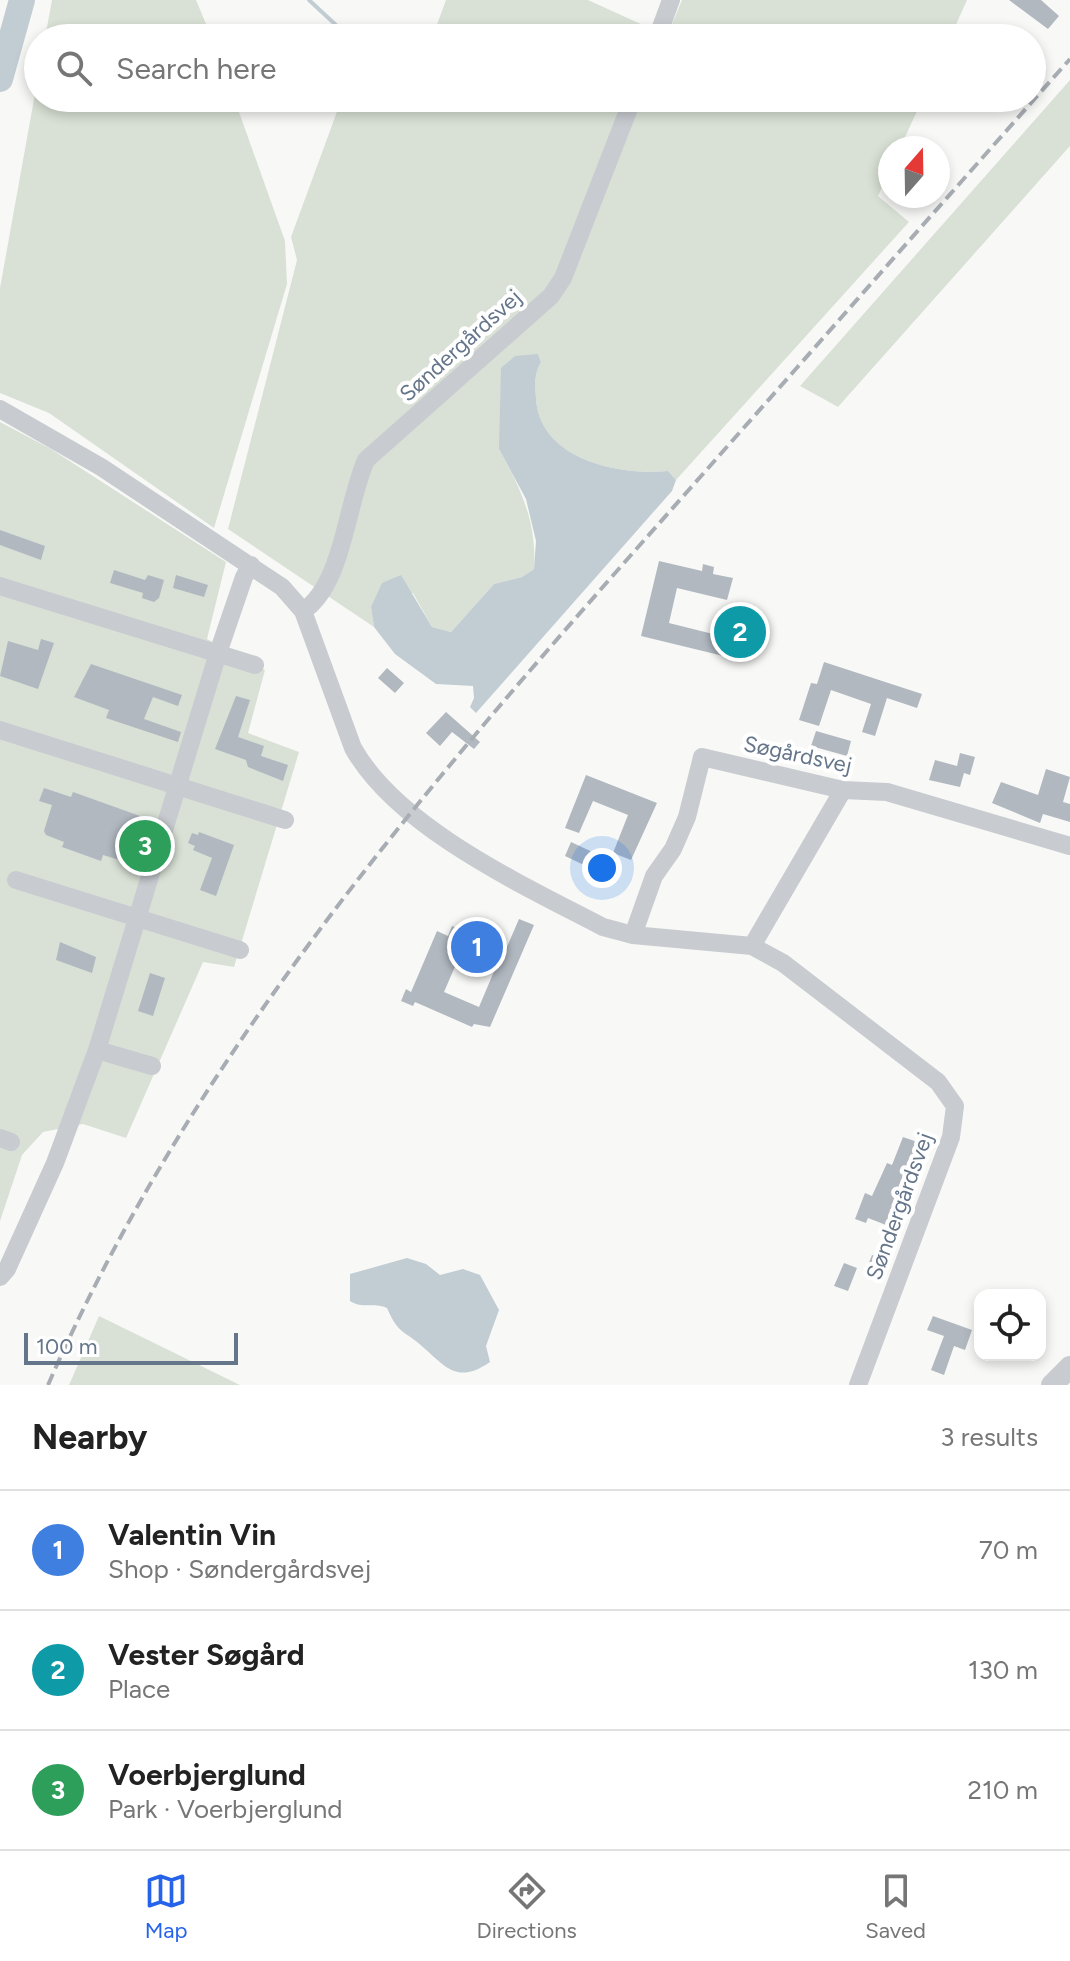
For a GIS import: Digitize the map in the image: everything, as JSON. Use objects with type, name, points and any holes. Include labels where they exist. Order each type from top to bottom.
[{"type":"street","points":[[662,24],[671,0]]},
{"type":"street","name":"Søndergårdsvej","points":[[303,611],[326,590],[333,575],[353,489],[366,460],[535,311],[563,278],[628,112]]},
{"type":"street","name":"Søndergårdsvej","points":[[0,409],[101,467],[282,587],[303,611],[353,748],[365,770],[385,791],[435,832],[603,927],[633,935],[752,946],[783,963],[938,1082],[955,1106],[951,1137],[858,1385]]},
{"type":"street","points":[[0,1277],[7,1269],[55,1163],[97,1050],[218,653],[251,565]]},
{"type":"street","points":[[0,586],[255,665]]},
{"type":"street","points":[[0,730],[285,820]]},
{"type":"street","name":"Søgårdsvej","points":[[633,935],[654,876],[673,849],[687,817],[702,757],[843,790],[887,792],[1070,846]]},
{"type":"street","points":[[752,946],[843,790]]},
{"type":"street","points":[[16,880],[240,950]]},
{"type":"street","points":[[97,1050],[152,1066]]},
{"type":"street","points":[[1052,1385],[1070,1367]]},
{"type":"shaded area","points":[[52,0],[196,0],[206,24],[48,24]]},
{"type":"shaded area","points":[[446,0],[588,0],[641,24],[437,24]]},
{"type":"shaded area","points":[[682,0],[967,0],[956,24],[672,24]]},
{"type":"shaded area","points":[[1070,80],[1070,146],[838,407],[800,386],[1042,112],[1046,112],[1046,107]]},
{"type":"shaded area","points":[[32,112],[239,112],[285,241],[287,284],[214,528],[49,413],[0,393],[0,288]]},
{"type":"shaded area","points":[[337,112],[917,112],[906,136],[878,136],[878,208],[892,208],[909,222],[676,480],[668,471],[627,470],[584,459],[551,436],[540,419],[536,398],[536,375],[541,362],[538,354],[499,449],[526,506],[533,536],[534,569],[522,577],[494,584],[451,632],[432,627],[413,593],[371,607],[374,627],[228,529],[297,260],[291,237]]},
{"type":"shaded area","points":[[538,354],[541,362],[536,375],[536,398],[540,419],[551,436],[584,459],[627,470],[668,471],[676,480],[672,491],[476,713],[470,707],[474,698],[473,686],[436,684],[395,654],[374,627],[371,607],[382,583],[401,575],[432,627],[451,632],[494,584],[522,577],[534,569],[536,541],[526,499],[499,449],[501,368],[515,356]]},
{"type":"shaded area","points":[[0,422],[51,449],[226,562],[207,639],[265,670],[248,733],[299,752],[234,967],[203,962],[126,1138],[83,1124],[43,1132],[22,1155],[0,1221]]},
{"type":"shaded area","points":[[407,1258],[426,1264],[440,1275],[463,1269],[480,1275],[499,1310],[486,1346],[490,1362],[469,1372],[452,1370],[399,1328],[387,1308],[350,1301],[350,1274]]},
{"type":"shaded area","points":[[99,1316],[240,1385],[69,1385]]},
{"type":"building","points":[[1009,0],[1041,0],[1059,16],[1048,29],[1046,24],[1041,24]]},
{"type":"building","points":[[0,530],[45,546],[41,560],[0,545]]},
{"type":"building","points":[[659,561],[702,571],[703,564],[714,567],[713,574],[733,578],[727,600],[677,588],[669,623],[729,638],[737,602],[755,606],[744,661],[641,636]]},
{"type":"building","points":[[114,570],[145,580],[148,575],[164,580],[159,598],[154,602],[142,598],[143,593],[110,583]]},
{"type":"building","points":[[176,575],[208,585],[204,597],[173,588]]},
{"type":"building","points":[[41,639],[54,643],[38,689],[0,676],[8,641],[38,650]]},
{"type":"building","points":[[824,662],[922,694],[917,708],[887,698],[875,736],[862,732],[871,704],[831,690],[819,726],[799,720],[811,683],[817,684]]},
{"type":"building","points":[[91,664],[182,695],[178,706],[153,697],[144,719],[181,732],[178,742],[106,718],[109,710],[74,697]]},
{"type":"building","points":[[387,668],[404,683],[395,693],[378,678]]},
{"type":"building","points":[[236,696],[250,700],[238,737],[264,746],[261,756],[288,765],[283,781],[248,767],[246,760],[215,749]]},
{"type":"building","points":[[446,712],[480,742],[474,749],[452,732],[440,746],[426,733]]},
{"type":"building","points":[[816,731],[851,741],[847,756],[811,746]]},
{"type":"building","points":[[960,753],[975,757],[970,775],[964,773],[960,787],[929,780],[935,760],[957,766]]},
{"type":"building","points":[[1046,769],[1070,777],[1063,802],[1070,804],[1070,822],[1043,814],[1040,823],[992,803],[1001,782],[1038,795]]},
{"type":"building","points":[[586,775],[657,803],[631,860],[613,853],[628,815],[593,801],[579,833],[565,828]]},
{"type":"building","points":[[44,788],[71,797],[73,792],[140,816],[126,862],[103,855],[101,861],[62,847],[64,842],[46,835],[44,831],[52,805],[39,801]]},
{"type":"building","points":[[199,832],[234,845],[216,896],[200,890],[212,858],[193,850],[195,846],[188,843],[192,833],[198,835]]},
{"type":"building","points":[[571,842],[616,863],[609,877],[565,856]]},
{"type":"building","points":[[519,919],[534,925],[490,1027],[474,1024],[472,1027],[415,1002],[413,1006],[401,1001],[406,989],[411,992],[437,931],[448,936],[452,926],[506,949]],"holes":[[[460,955],[495,969],[479,1007],[444,992]]]},
{"type":"building","points":[[60,942],[96,957],[92,973],[56,960]]},
{"type":"building","points":[[150,973],[165,978],[153,1016],[138,1011]]},
{"type":"building","points":[[903,1137],[929,1146],[914,1186],[901,1181],[893,1202],[908,1208],[899,1230],[868,1218],[866,1223],[855,1219],[865,1193],[872,1196],[887,1163],[892,1165]]},
{"type":"building","points":[[872,1255],[888,1261],[881,1279],[865,1273]]},
{"type":"building","points":[[844,1263],[857,1268],[848,1291],[834,1286]]},
{"type":"building","points":[[933,1316],[972,1330],[965,1350],[954,1346],[944,1375],[931,1370],[944,1336],[927,1330]]},
{"type":"waterway","points":[[0,79],[22,0]]},
{"type":"waterway","points":[[309,0],[335,24]]},
{"type":"railway","points":[[1046,86],[1070,59]]},
{"type":"railway","points":[[48,1385],[104,1268],[167,1155],[236,1047],[388,841],[554,643],[1023,112]]},
{"type":"place","name":"Vester Søgård","points":[[740,632]]},
{"type":"place","name":"Voerbjerglund","points":[[145,846]]},
{"type":"place","name":"Valentin Vin","points":[[477,947]]}]
